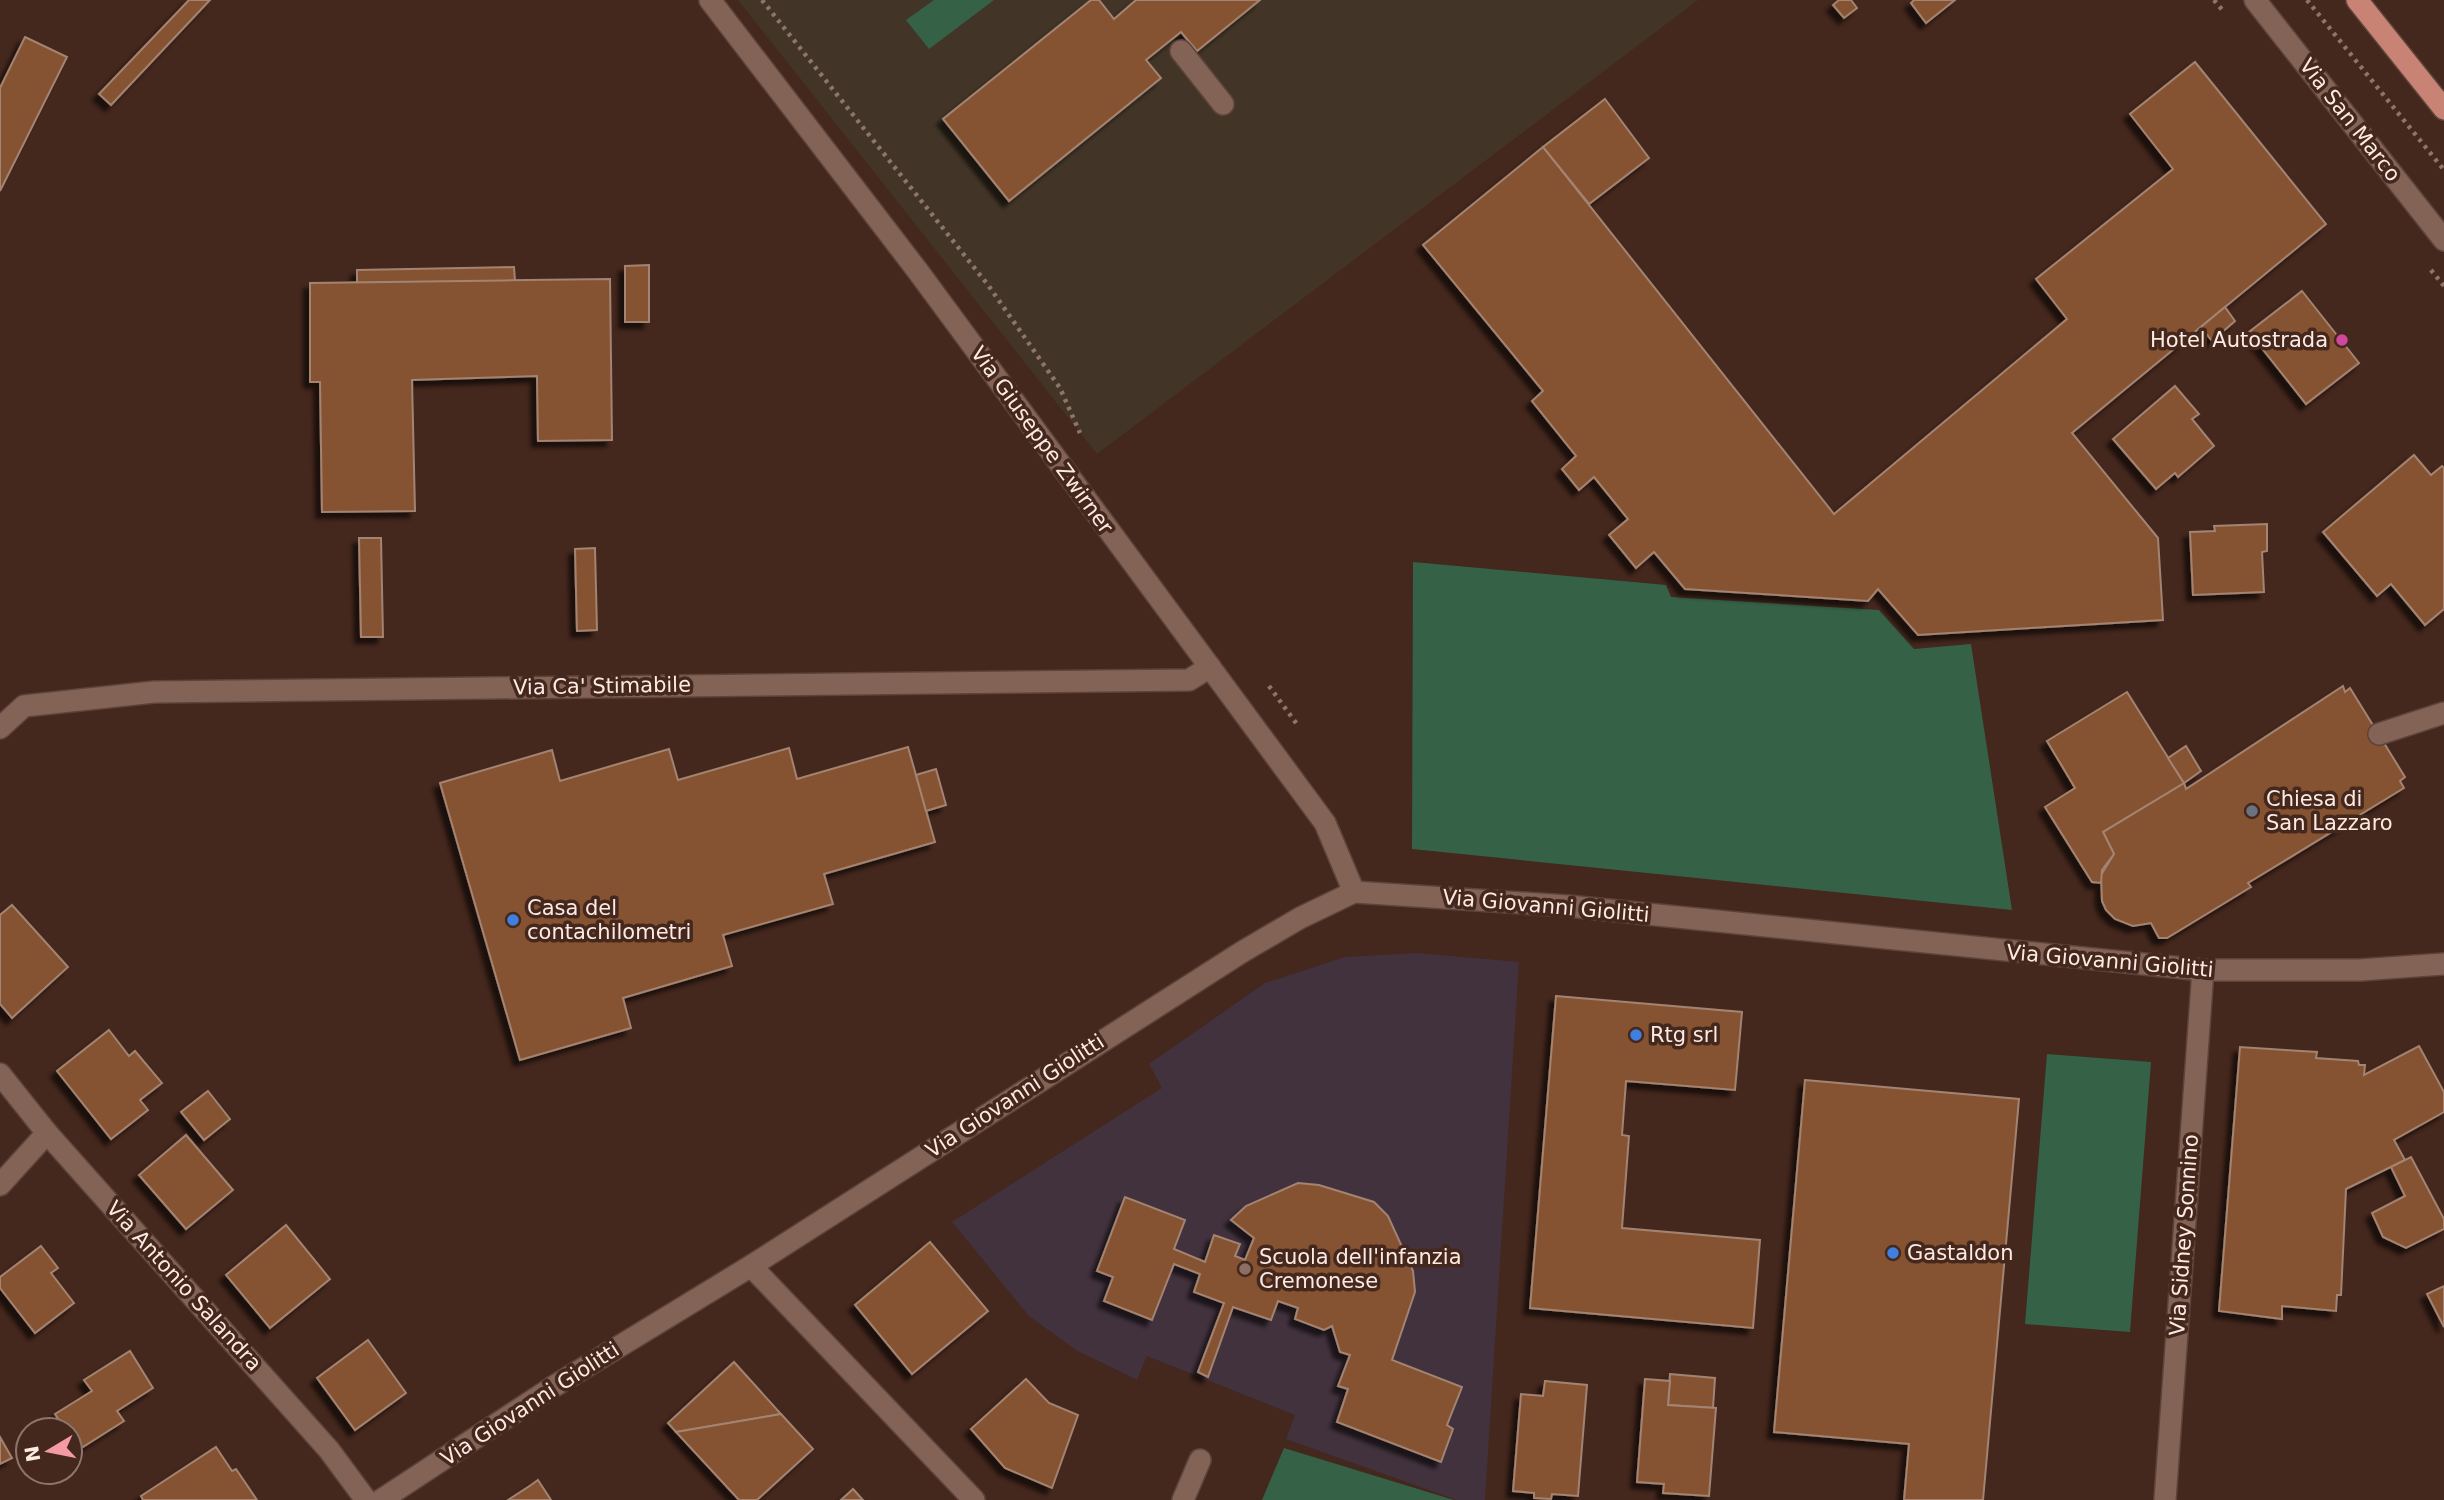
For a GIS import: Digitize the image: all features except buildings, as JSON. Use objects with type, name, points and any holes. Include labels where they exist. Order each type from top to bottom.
[{"type":"main road","points":[[2357,0],[2444,109]]},
{"type":"street","name":"Via Giuseppe Zwirner","points":[[710,0],[917,270],[1325,823],[1354,892]]},
{"type":"street","name":"Via San Marco","points":[[2255,0],[2444,240]]},
{"type":"street","points":[[1181,51],[1223,104]]},
{"type":"street","name":"Via Ca' Stimabile","points":[[0,728],[24,706],[154,692],[1189,680],[1210,667]]},
{"type":"street","points":[[2379,734],[2444,713]]},
{"type":"street","name":"Via Giovanni Giolitti","points":[[381,1500],[556,1385],[751,1266],[1242,951],[1300,918],[1354,892],[1568,906],[2203,970],[2360,970],[2444,964]]},
{"type":"street","name":"Via Sidney Sonnino","points":[[2165,1500],[2203,970]]},
{"type":"street","name":"Via Antonio Salandra","points":[[0,1074],[47,1133],[329,1450],[366,1500]]},
{"type":"street","points":[[0,1185],[47,1133]]},
{"type":"street","points":[[751,1266],[974,1500]]},
{"type":"street","points":[[1184,1500],[1200,1460]]},
{"type":"path","points":[[762,0],[988,285],[1060,388],[1086,444]]},
{"type":"path","points":[[2307,0],[2444,170]]},
{"type":"path","points":[[1268,685],[1306,738]]},
{"type":"shaded area","points":[[738,0],[1698,0],[1097,454]]},
{"type":"shaded area","name":"Scuola dell'infanzia Cremonese","points":[[1417,953],[1519,962],[1485,1500],[1457,1500],[1286,1439],[1295,1415],[1147,1356],[1137,1380],[1076,1350],[1029,1316],[952,1222],[1162,1088],[1149,1064],[1265,983],[1345,957]]},
{"type":"green space","points":[[934,0],[994,0],[929,49],[906,20]]},
{"type":"green space","points":[[1413,562],[1666,585],[1671,597],[1879,610],[1914,649],[1971,644],[2012,910],[1412,849]]},
{"type":"green space","points":[[2047,1054],[2151,1062],[2130,1332],[2025,1324]]},
{"type":"green space","points":[[1284,1448],[1454,1500],[1262,1500]]},
{"type":"place","name":"Hotel Autostrada","points":[[2342,340]]},
{"type":"place","name":"Chiesa di San Lazzaro","points":[[2252,811]]},
{"type":"place","name":"Casa del contachilometri","points":[[513,920]]},
{"type":"place","name":"Rtg srl","points":[[1636,1035]]},
{"type":"place","name":"Gastaldon","points":[[1893,1253]]},
{"type":"place","name":"Scuola dell'infanzia Cremonese","points":[[1245,1269]]}]
